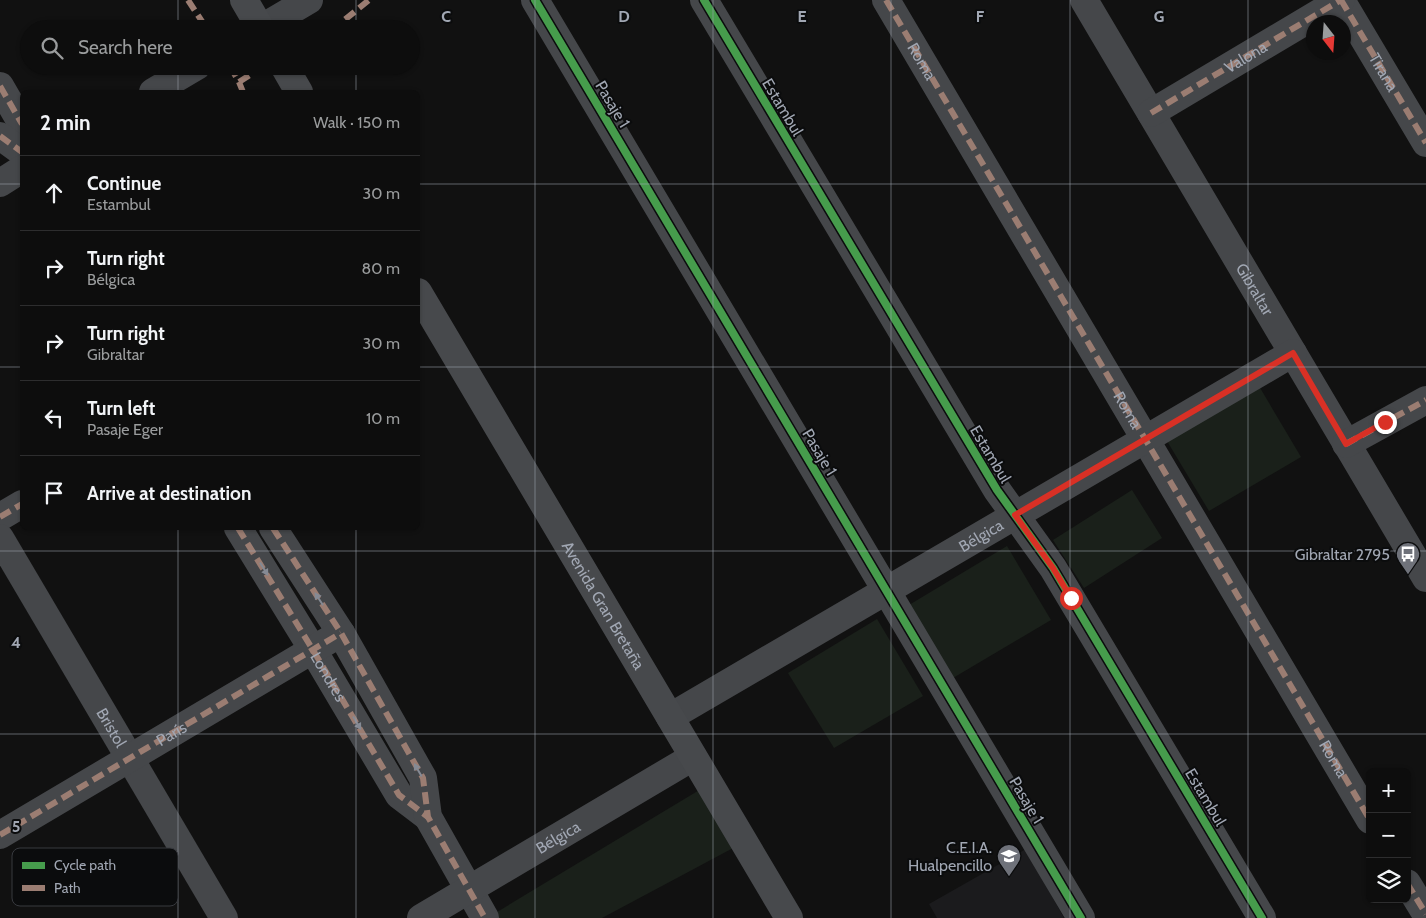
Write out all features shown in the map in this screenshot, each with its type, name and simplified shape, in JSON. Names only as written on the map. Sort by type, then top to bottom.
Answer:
[{"type":"main road","points":[[244,0],[256,20]]},
{"type":"main road","points":[[289,75],[298,90]]},
{"type":"main road","name":"Avenida Gran Bretaña","points":[[420,295],[789,918]]},
{"type":"street","points":[[276,20],[309,0]]},
{"type":"street","name":"Pasaje 1","points":[[535,0],[1081,918]]},
{"type":"street","name":"Estambul","points":[[704,0],[997,490],[1053,568],[1262,918]]},
{"type":"street","name":"Roma","points":[[886,0],[1366,813]]},
{"type":"street","name":"Gibraltar","points":[[1084,0],[1426,578]]},
{"type":"street","name":"Valona","points":[[1151,113],[1341,0]]},
{"type":"street","name":"Tirana","points":[[1341,0],[1426,143]]},
{"type":"street","points":[[156,90],[182,75]]},
{"type":"street","points":[[0,86],[20,121]]},
{"type":"street","points":[[0,136],[20,151]]},
{"type":"street","points":[[0,182],[20,170]]},
{"type":"street","name":"Bélgica","points":[[670,717],[1293,353]]},
{"type":"street","points":[[1346,444],[1426,400]]},
{"type":"street","points":[[0,517],[20,505]]},
{"type":"street","name":"Londres","points":[[239,530],[399,796],[428,817]]},
{"type":"street","name":"Londres","points":[[274,530],[341,633],[423,778],[428,817],[485,918]]},
{"type":"street","name":"Bristol","points":[[0,538],[224,918]]},
{"type":"street","name":"París","points":[[0,835],[341,633]]},
{"type":"street","name":"Bélgica","points":[[421,918],[694,757]]},
{"type":"street","points":[[1411,890],[1426,914]]},
{"type":"shaded area","points":[[1256,381],[1301,457],[1209,511],[1164,436]]},
{"type":"shaded area","points":[[1132,490],[1162,538],[1084,588],[1053,540]]},
{"type":"shaded area","points":[[1007,546],[1051,620],[953,678],[909,605]]},
{"type":"shaded area","points":[[877,619],[923,696],[834,748],[788,673]]},
{"type":"shaded area","points":[[701,789],[735,847],[602,918],[487,918]]},
{"type":"shaded area","name":"C.E.I.A. Hualpencillo","points":[[1026,849],[1064,918],[937,918],[929,904]]},
{"type":"marked path","points":[[188,0],[201,20]]},
{"type":"marked path","points":[[344,20],[369,0]]},
{"type":"marked path","points":[[886,0],[1366,813]]},
{"type":"marked path","points":[[1341,0],[1426,143]]},
{"type":"marked path","points":[[1151,113],[1341,0]]},
{"type":"marked path","points":[[235,75],[242,90]]},
{"type":"marked path","points":[[239,82],[250,75]]},
{"type":"marked path","points":[[0,86],[20,121]]},
{"type":"marked path","points":[[0,136],[20,151]]},
{"type":"marked path","points":[[1346,444],[1426,400]]},
{"type":"marked path","points":[[0,517],[20,505]]},
{"type":"marked path","points":[[239,530],[399,795],[428,817]]},
{"type":"marked path","points":[[274,530],[341,633],[423,778],[428,817],[485,918]]},
{"type":"marked path","points":[[0,835],[341,633]]},
{"type":"marked path","points":[[1411,890],[1426,914]]},
{"type":"cycle path","points":[[535,0],[1081,918]]},
{"type":"cycle path","points":[[704,0],[997,490],[1053,568],[1262,918]]},
{"type":"place","name":"Gibraltar 2795","points":[[1408,575]]},
{"type":"place","name":"C.E.I.A. Hualpencillo","points":[[1009,877]]},
{"type":"route","points":[[1071,598],[1053,568],[1015,515],[1293,353],[1346,444],[1385,422]]}]
